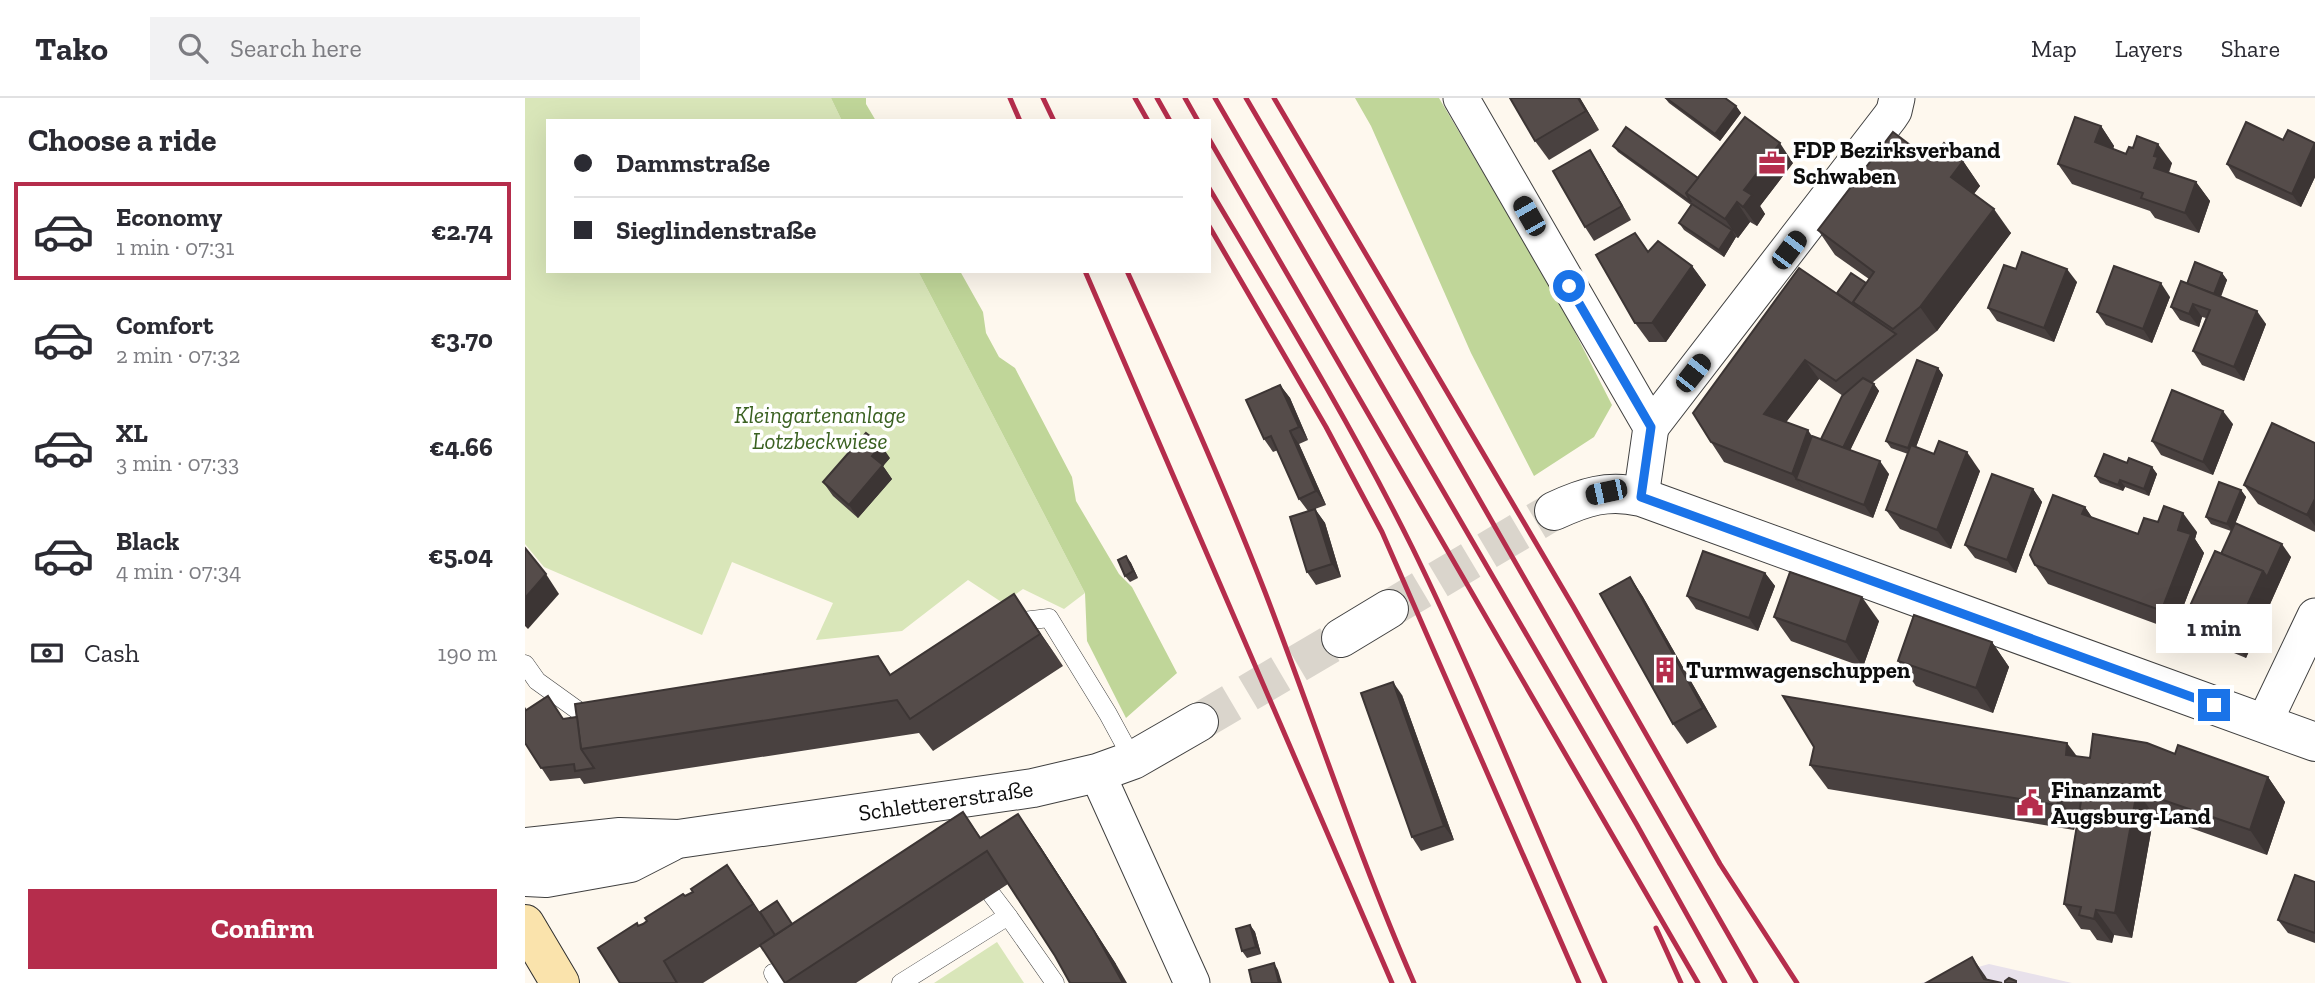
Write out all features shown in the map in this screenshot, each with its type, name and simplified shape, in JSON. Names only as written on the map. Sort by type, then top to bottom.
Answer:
[{"type":"main road","points":[[525,924],[559,983]]},
{"type":"street","points":[[1461,98],[1651,427]]},
{"type":"street","points":[[1641,497],[1651,427],[1735,331],[1890,117],[1897,98]]},
{"type":"street","points":[[1554,511],[1576,500],[1606,492],[1641,497],[2315,742]]},
{"type":"street","points":[[1341,638],[1389,609]]},
{"type":"street","points":[[2264,723],[2315,616]]},
{"type":"street","name":"Schlettererstraße","points":[[525,847],[620,837],[678,839],[1033,788],[1097,773],[1133,760],[1199,722]]},
{"type":"street","points":[[1097,773],[1192,983]]},
{"type":"street","name":"Schlettererstraße","points":[[525,877],[546,878],[630,863],[678,839]]},
{"type":"lane","points":[[991,642],[1023,621],[1049,618],[1133,760]]},
{"type":"lane","points":[[525,664],[537,681],[596,724],[610,722]]},
{"type":"lane","points":[[992,895],[1055,983]]},
{"type":"lane","points":[[901,983],[1008,916]]},
{"type":"shaded area","points":[[1989,964],[2072,983],[1921,983]]},
{"type":"green space","name":"Kleingartenanlage Lotzbeckwiese","points":[[525,98],[831,98],[841,119],[546,119],[546,273],[919,273],[1085,593],[1064,609],[1023,589],[1003,603],[968,580],[902,631],[816,640],[833,603],[732,562],[702,635],[544,567],[525,544]]},
{"type":"green space","points":[[831,98],[866,98],[866,104],[875,119],[841,119]]},
{"type":"green space","points":[[1355,98],[1439,98],[1558,299],[1612,405],[1594,437],[1534,476],[1471,353],[1371,126]]},
{"type":"green space","points":[[919,273],[961,273],[983,312],[986,333],[999,357],[1015,368],[1072,477],[1076,501],[1119,574],[1132,587],[1177,673],[1126,718],[1087,641],[1085,593]]},
{"type":"green space","points":[[997,942],[1024,983],[934,983]]},
{"type":"building","points":[[1510,98],[1578,98],[1586,111],[1535,141]]},
{"type":"building","points":[[1666,98],[1725,98],[1736,106],[1715,134]]},
{"type":"building","points":[[1745,117],[1780,143],[1744,190],[1752,195],[1743,207],[1737,202],[1725,219],[1686,193]]},
{"type":"building","points":[[2075,117],[2101,126],[2095,142],[2126,154],[2129,147],[2133,148],[2137,136],[2158,144],[2154,156],[2158,157],[2154,168],[2196,182],[2185,213],[2141,198],[2143,193],[2058,164]]},
{"type":"building","points":[[2246,122],[2283,140],[2288,130],[2315,143],[2292,194],[2227,164]]},
{"type":"building","points":[[1626,127],[1698,178],[1686,193],[1691,202],[1613,146]]},
{"type":"building","points":[[1893,132],[1930,160],[1944,143],[1963,161],[1951,177],[1994,209],[1920,307],[1893,329],[1853,302],[1874,272],[1818,230]]},
{"type":"building","points":[[1590,150],[1622,206],[1585,227],[1553,171]]},
{"type":"building","points":[[1692,204],[1732,230],[1719,250],[1679,223]]},
{"type":"building","points":[[1635,233],[1648,252],[1658,241],[1692,266],[1652,323],[1635,323],[1596,255]]},
{"type":"building","points":[[2022,252],[2067,269],[2044,328],[1988,308],[2004,265],[2016,269]]},
{"type":"building","points":[[2195,262],[2222,273],[2214,294],[2187,284]]},
{"type":"building","points":[[2114,266],[2161,283],[2143,329],[2097,312]]},
{"type":"building","points":[[1799,268],[1896,334],[1836,381],[1805,360],[1764,414],[1808,430],[1792,474],[1711,442],[1693,413]]},
{"type":"building","points":[[1851,273],[1866,283],[1853,302],[1857,307],[1837,293]]},
{"type":"building","points":[[2181,281],[2257,311],[2234,367],[2193,351],[2210,310],[2193,304],[2189,314],[2171,307]]},
{"type":"building","points":[[1917,360],[1938,368],[1908,448],[1886,441]]},
{"type":"building","points":[[1863,378],[1874,384],[1843,448],[1821,439],[1842,396]]},
{"type":"building","points":[[1280,385],[1299,427],[1290,431],[1316,491],[1299,499],[1271,436],[1264,439],[1246,400]]},
{"type":"building","points":[[2172,390],[2223,411],[2203,462],[2152,441]]},
{"type":"building","points":[[2272,423],[2315,443],[2315,499],[2307,515],[2244,485]]},
{"type":"building","points":[[866,433],[881,445],[872,456],[883,465],[849,505],[823,482]]},
{"type":"building","points":[[1812,436],[1880,461],[1864,505],[1796,479]]},
{"type":"building","points":[[1939,441],[1967,452],[1937,530],[1886,510],[1911,445],[1934,454]]},
{"type":"building","points":[[2104,454],[2127,463],[2129,458],[2152,467],[2144,489],[2120,480],[2118,485],[2095,476]]},
{"type":"building","points":[[1992,474],[2033,489],[2007,560],[1965,545]]},
{"type":"building","points":[[2219,482],[2241,490],[2227,524],[2206,517]]},
{"type":"building","points":[[2053,495],[2085,507],[2082,514],[2138,534],[2144,518],[2158,522],[2164,506],[2183,513],[2178,530],[2191,534],[2162,609],[2035,565],[2030,555]]},
{"type":"building","points":[[1315,509],[1332,564],[1307,572],[1290,517]]},
{"type":"building","points":[[2235,523],[2282,544],[2267,577],[2263,571],[2221,554]]},
{"type":"building","points":[[525,548],[546,574],[525,598]]},
{"type":"building","points":[[1703,551],[1765,573],[1749,618],[1687,596]]},
{"type":"building","points":[[2215,551],[2263,571],[2232,639],[2184,619]]},
{"type":"building","points":[[1126,556],[1133,571],[1125,576],[1118,560]]},
{"type":"building","points":[[1790,572],[1862,597],[1846,642],[1774,617]]},
{"type":"building","name":"Turmwagenschuppen","points":[[1630,577],[1703,708],[1673,724],[1600,594]]},
{"type":"building","points":[[1014,594],[1040,634],[910,719],[897,700],[581,749],[575,704],[878,656],[890,675]]},
{"type":"building","points":[[1914,615],[1992,642],[1976,688],[1898,661]]},
{"type":"building","points":[[1393,682],[1444,826],[1412,837],[1361,693]]},
{"type":"building","points":[[548,696],[563,719],[577,717],[581,749],[594,768],[575,771],[574,764],[541,768],[525,743],[525,711]]},
{"type":"building","points":[[1783,696],[2067,743],[2066,755],[2090,758],[2093,734],[2147,743],[2175,754],[2178,745],[2268,777],[2250,830],[2137,791],[2115,913],[2096,910],[2094,919],[2079,915],[2081,907],[2064,904],[2081,801],[2059,798],[2057,805],[1810,765],[1814,747]]},
{"type":"building","points":[[963,812],[980,838],[1018,814],[1094,931],[1123,983],[1070,983],[987,851],[785,983],[760,945]]},
{"type":"building","points":[[727,865],[753,904],[664,961],[677,983],[620,983],[598,948],[637,923],[638,926],[643,924],[647,921],[645,918],[683,894],[685,896],[693,892],[691,889]]},
{"type":"building","points":[[2295,875],[2315,882],[2315,933],[2278,920]]},
{"type":"building","points":[[777,901],[792,924],[775,935],[760,912]]},
{"type":"building","points":[[1250,925],[1256,947],[1242,951],[1236,929]]},
{"type":"building","points":[[1972,957],[1984,979],[2002,983],[1926,983]]},
{"type":"building","points":[[1274,963],[1279,983],[1252,983],[1249,970]]},
{"type":"building","points":[[2009,978],[2016,981],[2016,983],[2005,983]]},
{"type":"tunnel","points":[[1389,609],[1554,511]]},
{"type":"tunnel","points":[[1199,722],[1341,638]]},
{"type":"railway","points":[[1010,98],[1019,119]]},
{"type":"railway","points":[[1043,98],[1053,119]]},
{"type":"railway","points":[[1135,98],[1147,119]]},
{"type":"railway","points":[[1157,98],[1169,119]]},
{"type":"railway","points":[[1185,98],[1197,119]]},
{"type":"railway","points":[[1215,98],[1637,825],[1725,983]]},
{"type":"railway","points":[[1246,98],[1756,983]]},
{"type":"railway","points":[[1274,98],[1573,606],[1720,864],[1797,983]]},
{"type":"railway","points":[[1211,142],[1698,983]]},
{"type":"railway","points":[[1211,191],[1339,410],[1412,547],[1605,983]]},
{"type":"railway","points":[[1211,229],[1326,427],[1382,532],[1579,983]]},
{"type":"railway","points":[[1086,273],[1392,983]]},
{"type":"railway","points":[[1128,273],[1249,552],[1355,837],[1414,983]]},
{"type":"railway","points":[[1656,928],[1681,983]]},
{"type":"place","name":"FDP Bezirksverband Schwaben","points":[[1772,163]]},
{"type":"place","name":"Turmwagenschuppen","points":[[1665,670]]},
{"type":"place","name":"Finanzamt Augsburg-Land","points":[[2030,803]]},
{"type":"route","points":[[1569,286],[1651,427],[1641,497],[2214,705]]}]
